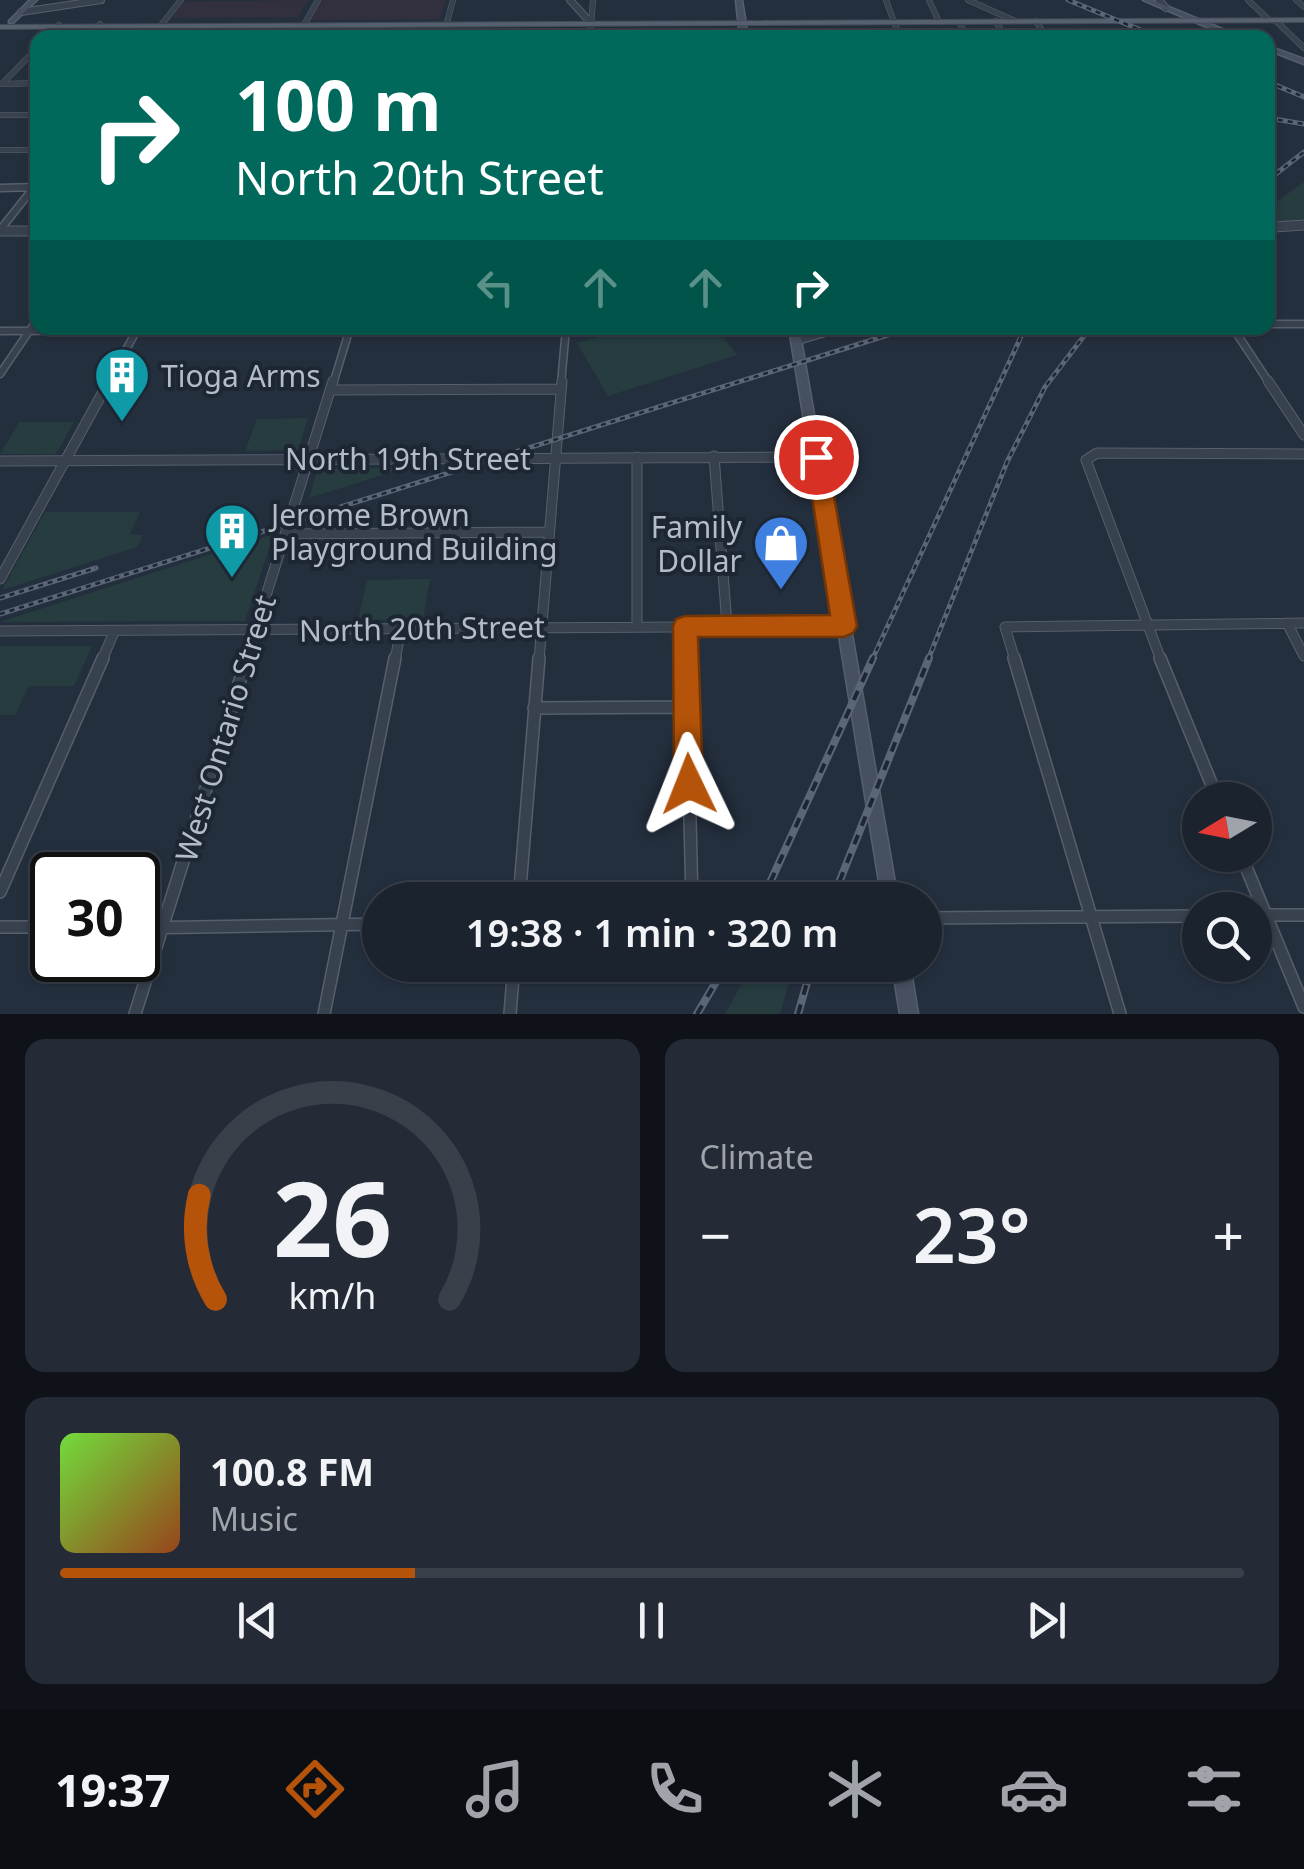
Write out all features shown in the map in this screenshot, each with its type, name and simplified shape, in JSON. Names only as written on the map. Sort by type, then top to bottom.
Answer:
[{"type":"main road","points":[[3,24],[34,0]]},
{"type":"main road","points":[[740,0],[743,30]]},
{"type":"main road","points":[[1146,0],[1221,30]]},
{"type":"main road","points":[[3,24],[1304,20]]},
{"type":"main road","points":[[1275,51],[1304,62]]},
{"type":"main road","points":[[796,335],[887,882]]},
{"type":"main road","points":[[904,982],[909,1014]]},
{"type":"street","points":[[21,12],[102,0]]},
{"type":"street","points":[[157,30],[181,0]]},
{"type":"street","points":[[301,30],[318,0]]},
{"type":"street","points":[[444,30],[453,0]]},
{"type":"street","points":[[570,0],[591,23]]},
{"type":"street","points":[[591,30],[592,0]]},
{"type":"street","points":[[886,0],[897,30]]},
{"type":"street","points":[[929,0],[939,22]]},
{"type":"street","points":[[968,0],[1015,21]]},
{"type":"street","points":[[1160,0],[1166,8]]},
{"type":"street","points":[[1248,0],[1304,48]]},
{"type":"street","points":[[1296,0],[1304,7]]},
{"type":"street","points":[[1036,21],[1042,30]]},
{"type":"street","points":[[959,22],[964,30]]},
{"type":"street","points":[[996,22],[1000,30]]},
{"type":"street","points":[[54,30],[59,24]]},
{"type":"street","points":[[95,30],[100,24]]},
{"type":"street","points":[[1,84],[30,55]]},
{"type":"street","points":[[1,84],[30,84]]},
{"type":"street","points":[[0,115],[30,115]]},
{"type":"street","points":[[0,150],[30,150]]},
{"type":"street","points":[[0,188],[30,186]]},
{"type":"street","points":[[0,230],[30,193]]},
{"type":"street","points":[[1275,228],[1304,225]]},
{"type":"street","points":[[0,230],[30,230]]},
{"type":"street","points":[[1275,324],[1304,324]]},
{"type":"street","points":[[0,331],[29,331]]},
{"type":"street","points":[[0,374],[29,331]]},
{"type":"street","points":[[0,579],[134,335]]},
{"type":"street","name":"West Ontario Street","points":[[135,1014],[348,335]]},
{"type":"street","points":[[520,882],[565,335]]},
{"type":"street","points":[[797,341],[817,335]]},
{"type":"street","points":[[1238,335],[1304,435]]},
{"type":"street","points":[[331,390],[560,388]]},
{"type":"street","points":[[1211,782],[1146,624],[1138,592],[1086,464],[1087,458],[1096,453],[1304,454]]},
{"type":"street","points":[[714,456],[728,626]]},
{"type":"street","points":[[637,457],[637,626]]},
{"type":"street","name":"North 19th Street","points":[[0,461],[816,457]]},
{"type":"street","points":[[285,534],[549,532]]},
{"type":"street","points":[[1120,1014],[1005,628],[1304,623]]},
{"type":"street","points":[[1287,624],[1304,656]]},
{"type":"street","points":[[685,626],[691,882]]},
{"type":"street","name":"North 20th Street","points":[[0,631],[844,626]]},
{"type":"street","points":[[324,1014],[401,629]]},
{"type":"street","points":[[0,892],[114,632]]},
{"type":"street","points":[[534,708],[686,708]]},
{"type":"street","points":[[1272,915],[1304,915]]},
{"type":"street","points":[[942,918],[1182,916]]},
{"type":"street","points":[[162,928],[362,924]]},
{"type":"street","points":[[0,927],[30,927]]},
{"type":"street","points":[[1272,940],[1304,1007]]},
{"type":"street","points":[[510,1014],[513,982]]},
{"type":"shaded area","points":[[308,0],[298,17],[172,18],[184,2]]},
{"type":"shaded area","points":[[321,0],[446,0],[440,19],[310,20]]},
{"type":"green space","points":[[1304,182],[1304,219],[1275,222],[1275,203]]},
{"type":"green space","points":[[605,335],[721,335],[737,355],[608,396],[577,343]]},
{"type":"green space","points":[[308,418],[298,450],[245,451],[257,419]]},
{"type":"green space","points":[[19,422],[74,422],[56,454],[0,454]]},
{"type":"green space","points":[[318,468],[405,468],[309,498]]},
{"type":"green space","points":[[45,512],[140,512],[130,534],[143,535],[137,547],[2,590]]},
{"type":"green space","points":[[274,534],[245,621],[0,622]]},
{"type":"green space","points":[[430,579],[423,619],[358,620],[367,580]]},
{"type":"green space","points":[[0,646],[92,646],[74,686],[29,686],[15,715],[0,715]]},
{"type":"green space","points":[[743,982],[789,982],[780,1014],[725,1014]]},
{"type":"railway","points":[[1068,0],[1141,30]]},
{"type":"railway","points":[[1275,85],[1304,97]]},
{"type":"railway","points":[[1275,119],[1304,124]]},
{"type":"railway","points":[[1275,175],[1304,152]]},
{"type":"railway","points":[[0,614],[888,335]]},
{"type":"railway","points":[[872,660],[1022,335]]},
{"type":"railway","points":[[928,660],[1007,462],[1045,387],[1085,335]]},
{"type":"railway","points":[[0,598],[96,568]]},
{"type":"railway","points":[[770,882],[873,658]]},
{"type":"railway","points":[[839,882],[929,658]]},
{"type":"railway","points":[[697,1014],[716,982]]},
{"type":"railway","points":[[798,1014],[807,982]]},
{"type":"place","name":"Tioga Arms","points":[[122,424]]},
{"type":"place","name":"Jerome Brown Playground Building","points":[[232,580]]},
{"type":"place","name":"Family Dollar","points":[[781,592]]},
{"type":"route","points":[[689,784],[685,626],[844,626],[816,457]]}]
